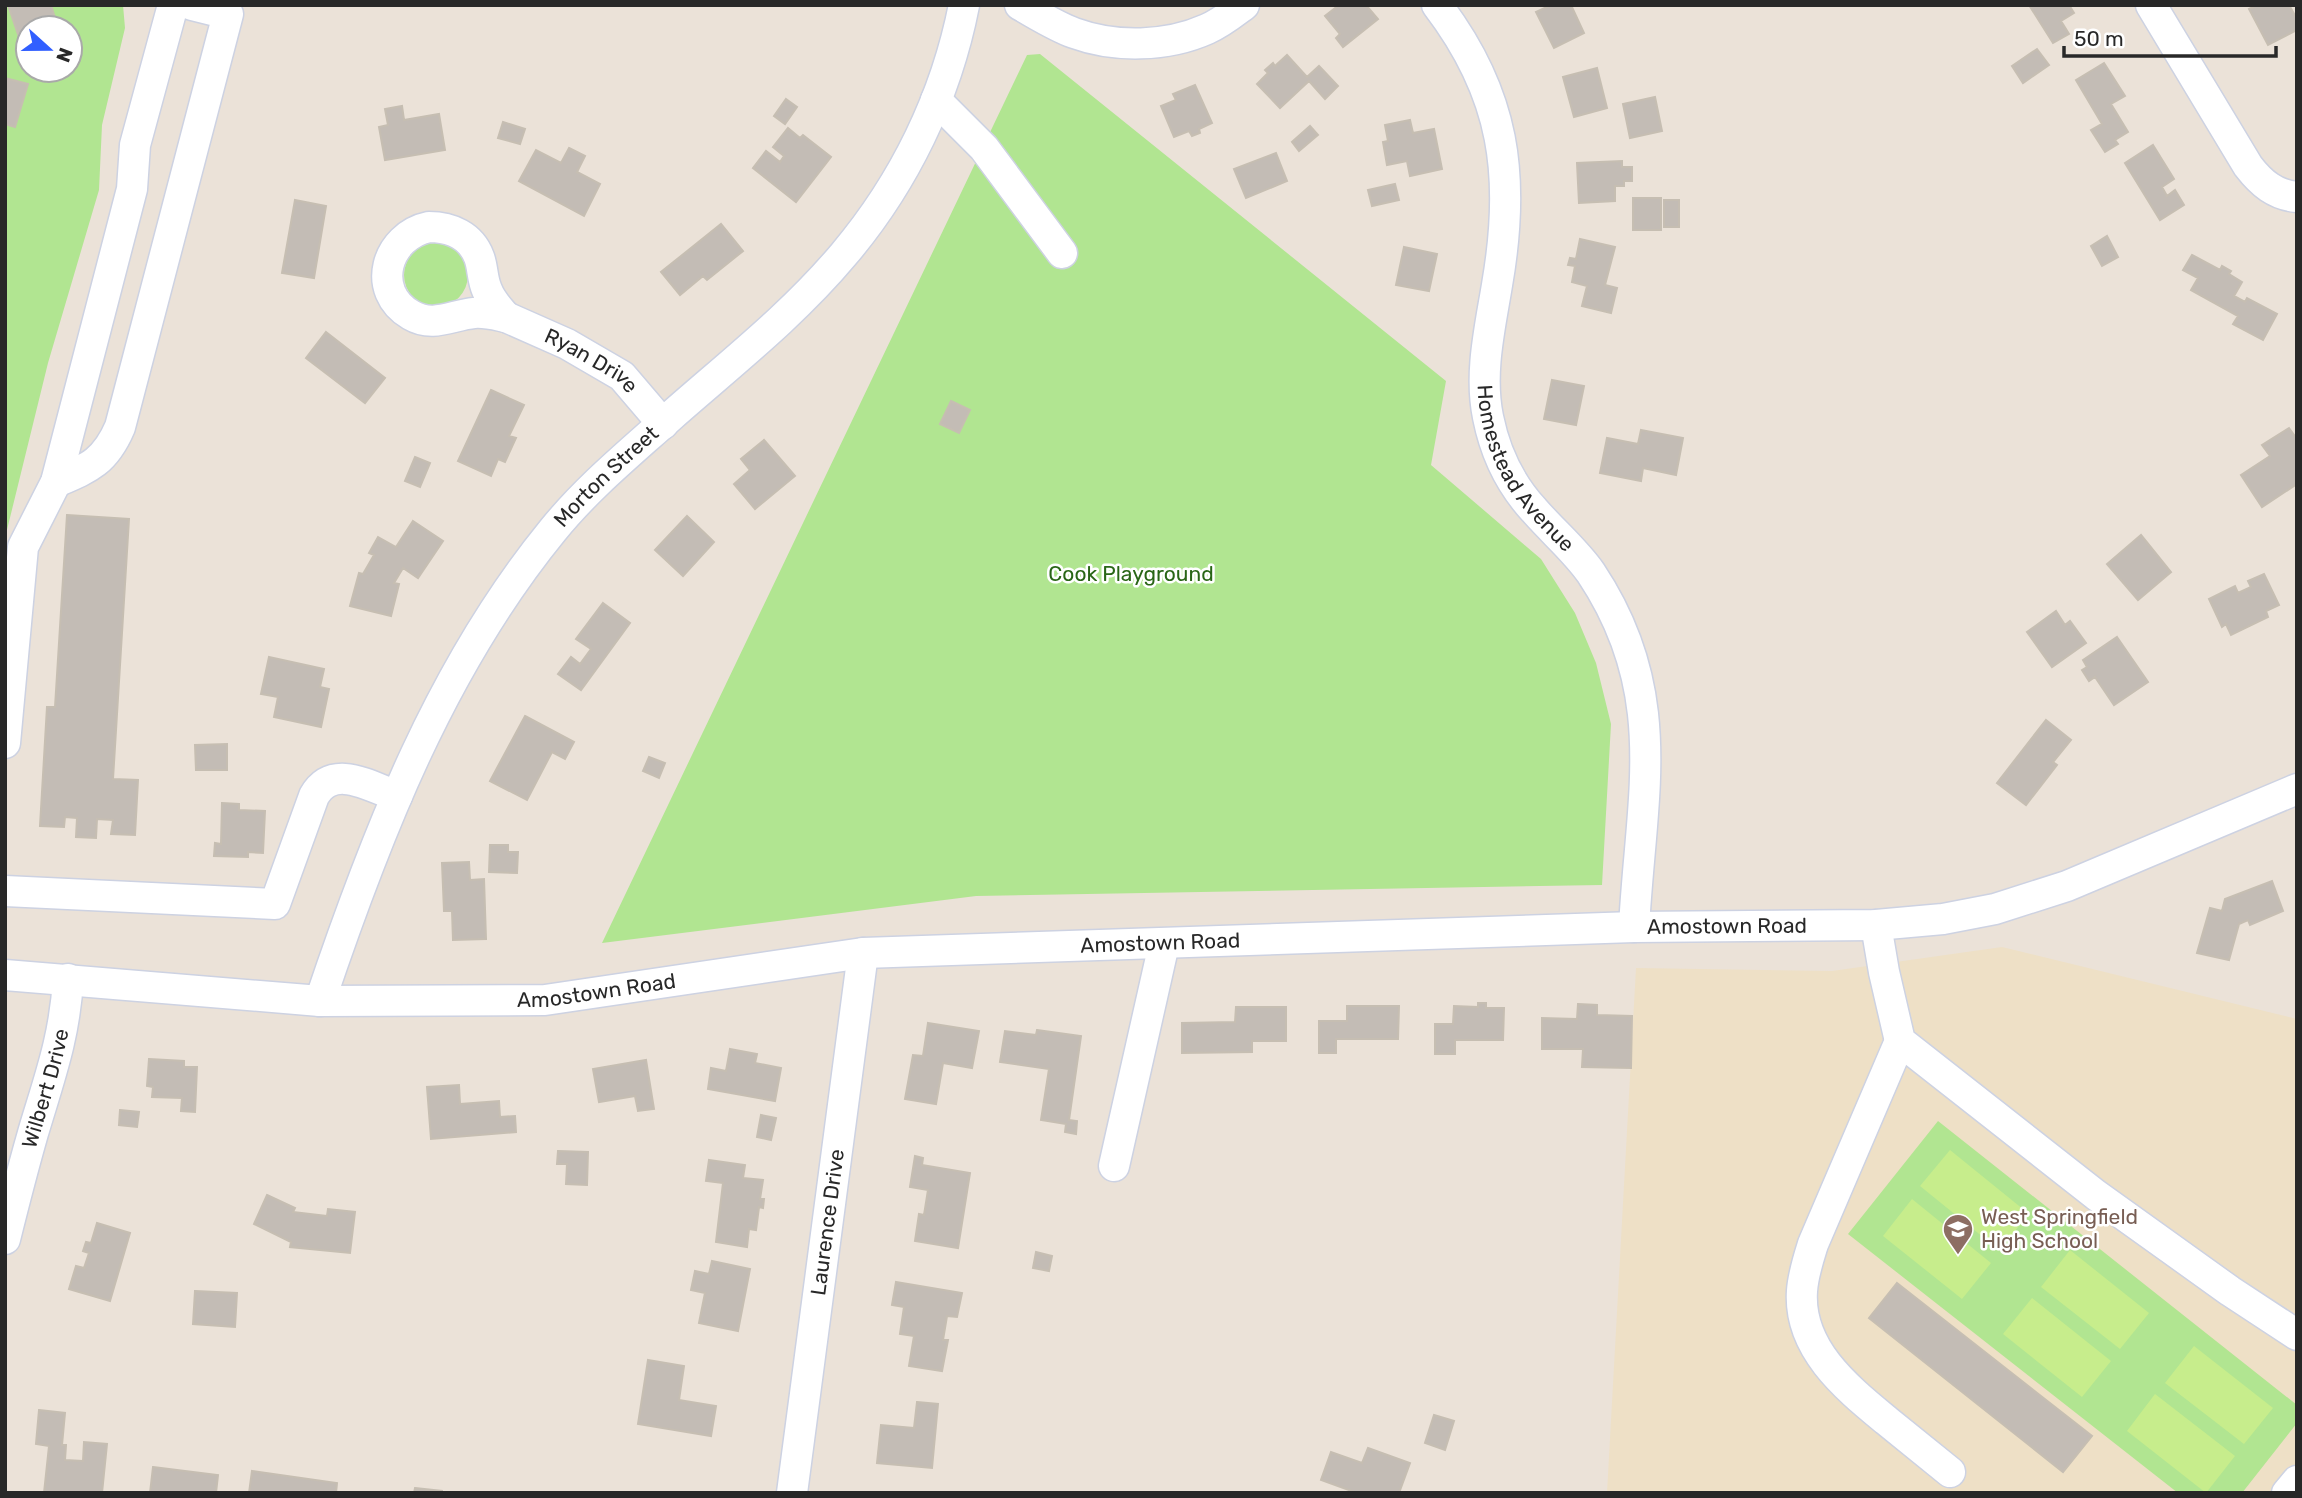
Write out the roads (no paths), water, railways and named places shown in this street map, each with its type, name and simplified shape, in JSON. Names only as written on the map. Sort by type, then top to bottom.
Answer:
[{"type":"street","points":[[5,743],[23,547],[55,482],[132,189],[135,145],[173,5]]},
{"type":"street","points":[[55,482],[99,461],[114,441],[120,427],[228,14],[192,5]]},
{"type":"street","name":"Morton Street","points":[[320,1001],[375,845],[397,796],[460,670],[510,586],[572,506],[609,470],[795,307],[843,256],[886,200],[904,170],[936,100],[956,41],[964,5]]},
{"type":"street","points":[[1020,5],[1076,34],[1125,43],[1188,37],[1209,29],[1244,5]]},
{"type":"street","name":"Homestead Avenue","points":[[1437,5],[1483,79],[1493,108],[1504,169],[1502,255],[1487,344],[1487,414],[1492,435],[1509,477],[1533,509],[1589,571],[1605,597],[1630,651],[1639,682],[1647,748],[1633,927]]},
{"type":"street","points":[[2151,5],[2248,166],[2271,189],[2284,196],[2297,197]]},
{"type":"street","points":[[936,100],[984,148],[1062,253]]},
{"type":"street","name":"Ryan Drive","points":[[506,317],[567,344],[622,376],[663,424]]},
{"type":"street","points":[[5,891],[275,904],[320,786],[332,779],[343,778],[397,796]]},
{"type":"street","name":"Amostown Road","points":[[5,975],[320,1001],[545,1000],[863,953],[1633,927],[1876,925],[1943,919],[1995,909],[2055,890],[2297,789]]},
{"type":"street","points":[[1876,925],[1900,1041],[1813,1244],[1802,1293],[1804,1316],[1814,1346],[1832,1373],[1950,1472]]},
{"type":"street","points":[[1114,1166],[1164,944]]},
{"type":"street","name":"Laurence Drive","points":[[792,1493],[863,953]]},
{"type":"street","name":"Wilbert Drive","points":[[5,1239],[33,1132],[62,1037],[68,979]]},
{"type":"street","points":[[1900,1041],[2096,1195],[2230,1291],[2297,1335]]},
{"type":"street","points":[[2287,1493],[2297,1480]]},
{"type":"place","name":"West Springfield High School","points":[[1958,1256]]},
{"type":"park label","name":"Cook Playground","points":[[1131,574]]}]
